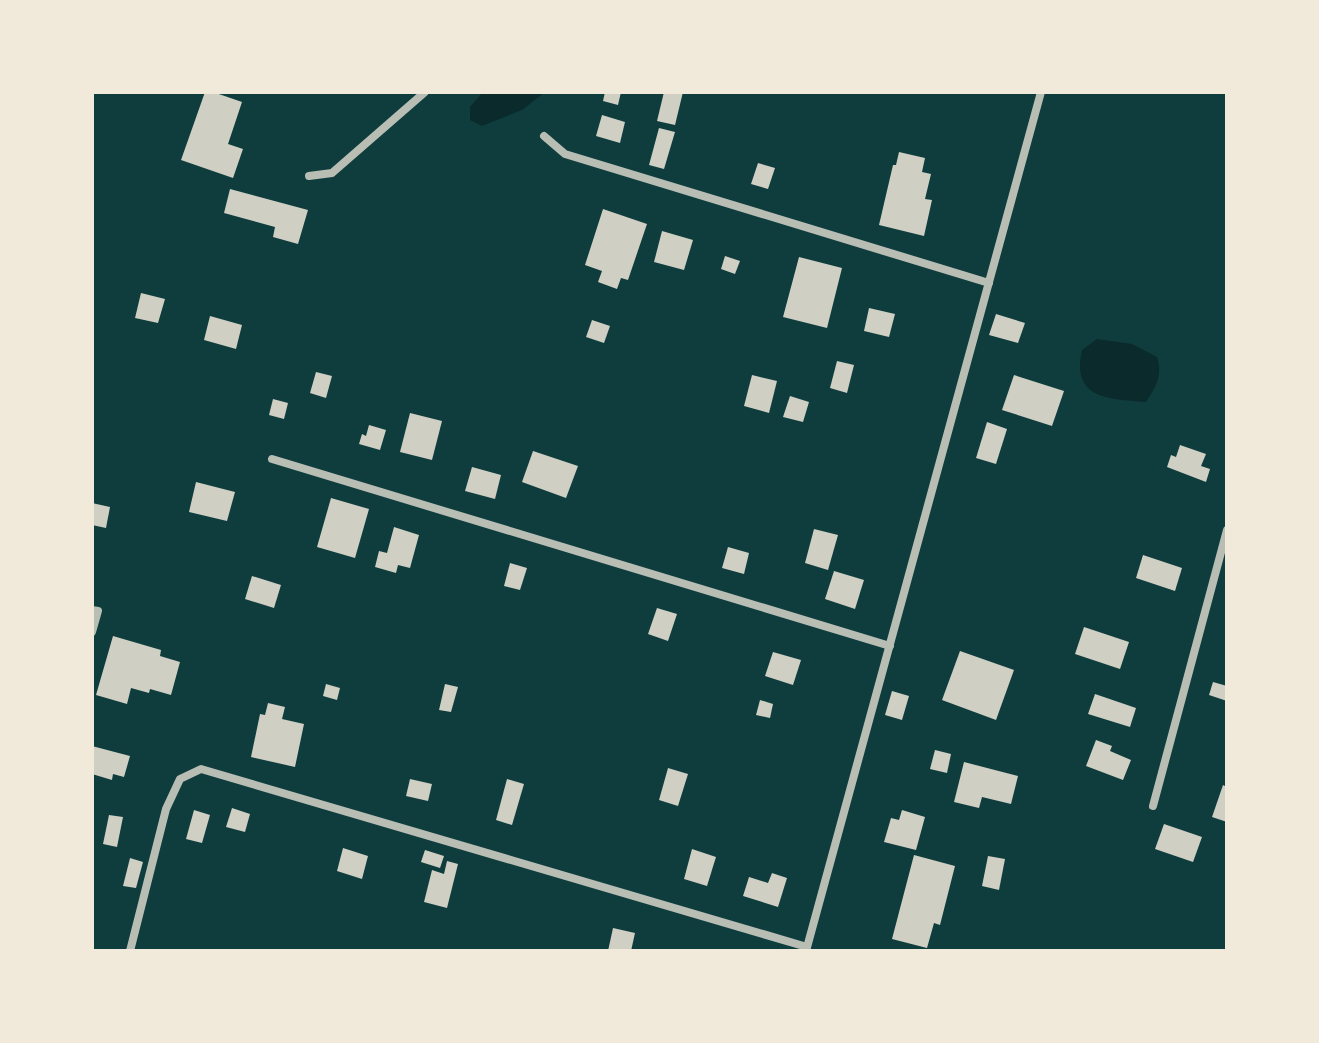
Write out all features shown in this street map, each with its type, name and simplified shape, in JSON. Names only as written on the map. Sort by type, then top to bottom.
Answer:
[{"type":"street","points":[[309,176],[332,173],[425,92]]},
{"type":"street","points":[[130,951],[166,809],[180,779],[201,769],[807,949],[1041,92]]},
{"type":"street","points":[[544,136],[565,154],[989,283]]},
{"type":"street","points":[[272,459],[890,646]]},
{"type":"street","points":[[1153,806],[1227,530]]},
{"type":"street","points":[[92,610],[98,611],[92,632]]},
{"type":"water","points":[[483,92],[545,92],[522,110],[482,126],[470,120],[470,107]]},
{"type":"water","points":[[1097,339],[1132,344],[1157,357],[1158,381],[1146,402],[1106,397],[1087,387],[1080,366],[1082,350]]},
{"type":"building","points":[[205,92],[242,102],[228,144],[243,149],[233,178],[181,160]]},
{"type":"building","points":[[605,92],[621,92],[618,105],[603,101]]},
{"type":"building","points":[[664,92],[683,92],[675,125],[657,121]]},
{"type":"building","points":[[602,115],[625,122],[620,143],[596,136]]},
{"type":"building","points":[[659,128],[675,132],[664,169],[649,165]]},
{"type":"building","points":[[899,152],[925,158],[922,172],[931,174],[925,199],[932,200],[924,236],[879,225]]},
{"type":"building","points":[[758,163],[775,168],[768,189],[751,184]]},
{"type":"building","points":[[230,189],[308,210],[298,244],[273,237],[275,227],[224,213]]},
{"type":"building","points":[[603,209],[647,224],[628,280],[621,278],[617,289],[598,282],[602,271],[585,265]]},
{"type":"building","points":[[662,231],[693,240],[684,270],[654,262]]},
{"type":"building","points":[[725,256],[740,261],[735,274],[721,269]]},
{"type":"building","points":[[799,257],[842,268],[827,328],[783,317]]},
{"type":"building","points":[[141,293],[165,299],[158,323],[135,318]]},
{"type":"building","points":[[869,308],[895,314],[889,337],[864,331]]},
{"type":"building","points":[[996,314],[1025,323],[1018,343],[989,335]]},
{"type":"building","points":[[210,316],[242,325],[236,349],[204,340]]},
{"type":"building","points":[[592,320],[610,326],[604,343],[586,337]]},
{"type":"building","points":[[837,361],[854,365],[847,393],[830,388]]},
{"type":"building","points":[[316,372],[332,376],[326,398],[310,393]]},
{"type":"building","points":[[752,375],[777,381],[769,413],[744,406]]},
{"type":"building","points":[[1014,375],[1064,391],[1052,426],[1002,410]]},
{"type":"building","points":[[790,396],[809,402],[803,422],[783,417]]},
{"type":"building","points":[[273,399],[288,403],[284,419],[269,415]]},
{"type":"building","points":[[410,413],[442,421],[432,460],[400,452]]},
{"type":"building","points":[[987,422],[1007,429],[996,464],[976,458]]},
{"type":"building","points":[[369,425],[386,430],[380,450],[359,444],[362,434],[366,436]]},
{"type":"building","points":[[1180,445],[1206,454],[1201,466],[1210,469],[1206,482],[1167,467],[1171,455],[1176,457]]},
{"type":"building","points":[[533,451],[578,466],[566,498],[522,482]]},
{"type":"building","points":[[472,467],[501,475],[495,499],[465,491]]},
{"type":"building","points":[[196,482],[235,492],[227,521],[189,512]]},
{"type":"building","points":[[331,498],[369,509],[355,558],[317,547]]},
{"type":"building","points":[[92,503],[110,507],[106,528],[92,525]]},
{"type":"building","points":[[394,527],[419,535],[410,568],[398,565],[396,573],[375,567],[379,551],[387,553]]},
{"type":"building","points":[[814,529],[838,535],[828,570],[805,563]]},
{"type":"building","points":[[728,547],[749,553],[744,574],[722,568]]},
{"type":"building","points":[[1143,555],[1182,568],[1175,591],[1136,578]]},
{"type":"building","points":[[510,563],[527,568],[520,590],[504,586]]},
{"type":"building","points":[[834,571],[864,580],[855,609],[825,599]]},
{"type":"building","points":[[252,576],[281,585],[274,608],[245,599]]},
{"type":"building","points":[[657,608],[677,614],[668,641],[648,634]]},
{"type":"building","points":[[1084,627],[1129,642],[1120,669],[1075,654]]},
{"type":"building","points":[[113,636],[161,650],[160,656],[180,662],[171,695],[131,688],[127,704],[96,695]]},
{"type":"building","points":[[960,651],[1014,670],[996,720],[942,700]]},
{"type":"building","points":[[773,652],[801,660],[793,685],[765,676]]},
{"type":"building","points":[[1213,682],[1227,686],[1227,701],[1209,695]]},
{"type":"building","points":[[326,684],[340,688],[337,700],[323,696]]},
{"type":"building","points":[[445,684],[458,687],[451,712],[439,710]]},
{"type":"building","points":[[892,691],[909,696],[902,720],[885,715]]},
{"type":"building","points":[[1095,694],[1136,708],[1130,727],[1088,714]]},
{"type":"building","points":[[760,700],[773,704],[770,718],[756,715]]},
{"type":"building","points":[[268,703],[285,707],[282,719],[304,724],[295,767],[251,757],[260,714],[265,715]]},
{"type":"building","points":[[1096,740],[1112,746],[1110,751],[1131,760],[1123,780],[1086,766]]},
{"type":"building","points":[[92,746],[130,756],[124,777],[113,774],[112,780],[92,774]]},
{"type":"building","points":[[935,750],[951,754],[947,773],[930,769]]},
{"type":"building","points":[[964,762],[1018,776],[1011,804],[982,797],[979,808],[954,802]]},
{"type":"building","points":[[668,768],[688,774],[678,806],[659,800]]},
{"type":"building","points":[[410,779],[432,784],[428,801],[406,796]]},
{"type":"building","points":[[507,779],[524,784],[512,825],[496,820]]},
{"type":"building","points":[[1223,785],[1227,787],[1227,822],[1212,817]]},
{"type":"building","points":[[232,808],[250,814],[245,832],[226,827]]},
{"type":"building","points":[[194,810],[210,815],[202,843],[186,839]]},
{"type":"building","points":[[902,810],[925,817],[916,850],[884,842],[891,818],[899,820]]},
{"type":"building","points":[[109,815],[123,817],[117,847],[103,844]]},
{"type":"building","points":[[1164,824],[1202,837],[1193,862],[1155,849]]},
{"type":"building","points":[[343,848],[368,856],[362,879],[337,871]]},
{"type":"building","points":[[692,849],[716,857],[707,886],[684,879]]},
{"type":"building","points":[[425,850],[444,856],[440,868],[421,862]]},
{"type":"building","points":[[914,855],[955,866],[940,925],[934,923],[927,948],[892,939]]},
{"type":"building","points":[[988,856],[1005,859],[999,890],[982,886]]},
{"type":"building","points":[[130,858],[143,862],[136,888],[123,886]]},
{"type":"building","points":[[447,861],[458,864],[447,908],[424,902],[432,870],[444,874]]},
{"type":"building","points":[[772,873],[787,878],[778,907],[743,896],[749,877],[768,883]]},
{"type":"building","points":[[613,928],[635,933],[631,951],[608,951]]}]
